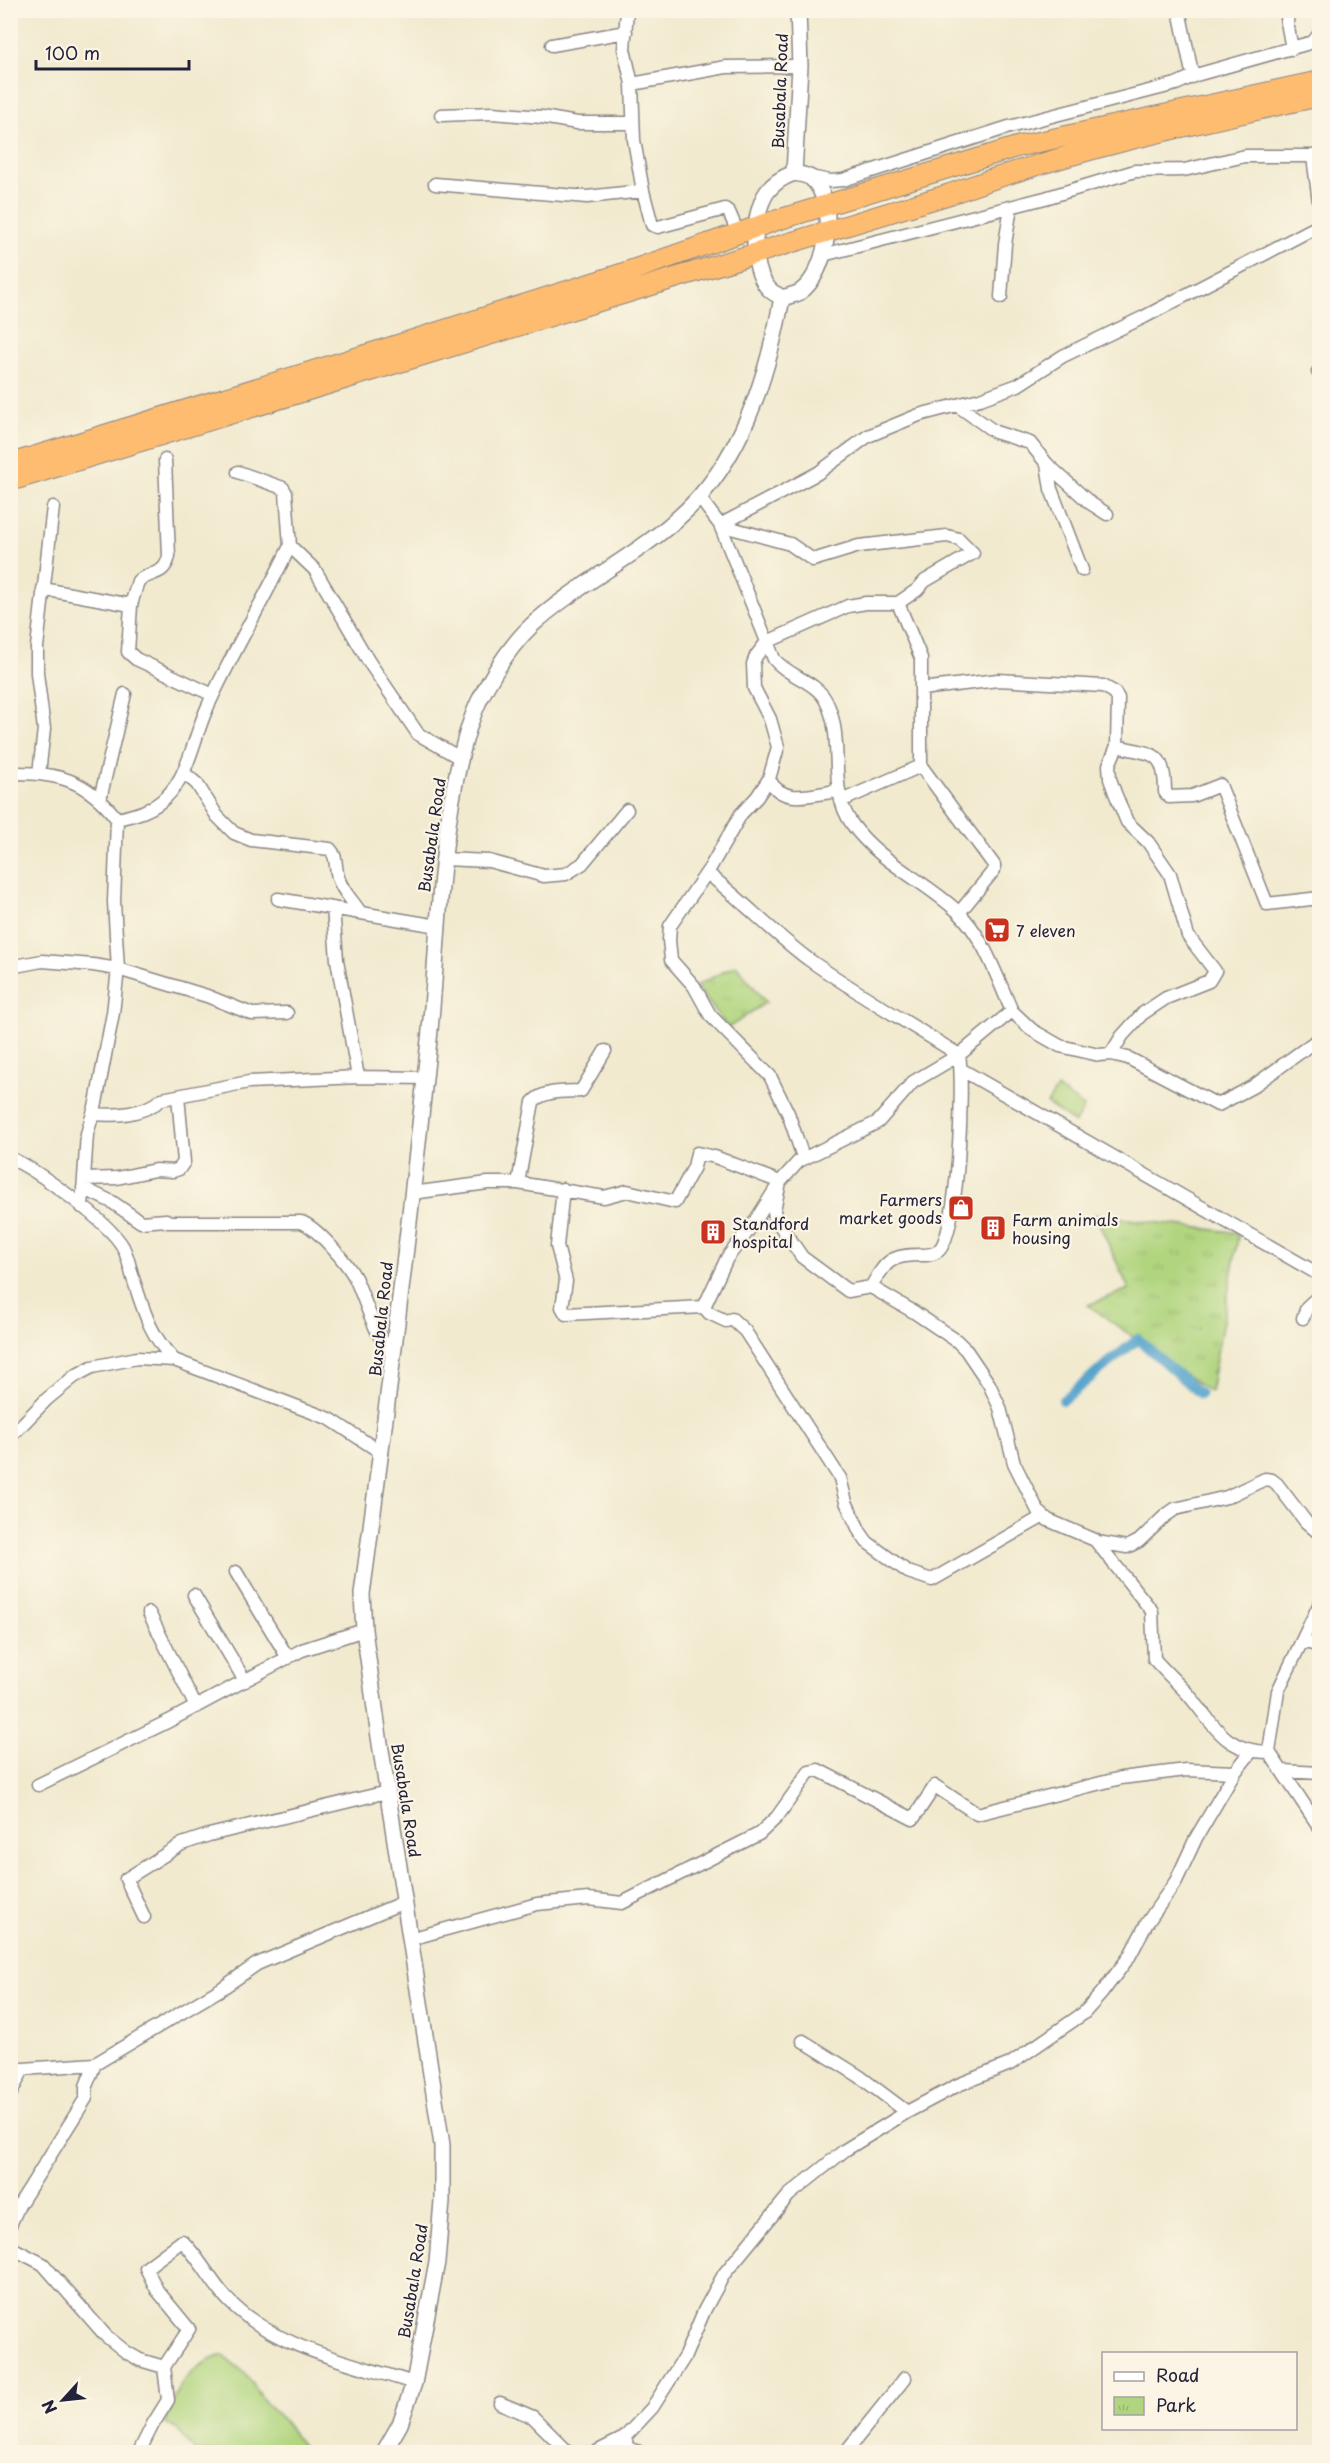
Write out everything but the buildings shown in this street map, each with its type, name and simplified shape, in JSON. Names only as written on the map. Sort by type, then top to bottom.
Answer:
[{"type":"highway","points":[[10,464],[399,345],[621,274],[824,205],[1020,146],[1320,81]]},
{"type":"highway","points":[[10,481],[756,254],[950,194],[1016,170],[1099,146],[1320,96]]},
{"type":"street","points":[[627,10],[624,49],[632,84],[634,140],[643,191],[651,221],[655,227],[724,208],[746,230],[756,254],[760,273],[770,290],[782,297],[799,292],[813,277],[823,255],[829,231],[819,187],[810,177]]},
{"type":"street","name":"Busabala Road","points":[[794,173],[800,66],[798,10]]},
{"type":"street","points":[[1179,10],[1191,68],[1196,75]]},
{"type":"street","points":[[1288,10],[1287,22],[1292,49]]},
{"type":"street","points":[[552,45],[626,33]]},
{"type":"street","points":[[746,230],[769,189],[782,177],[794,173],[830,181],[843,180],[1010,127],[1176,84],[1196,75],[1292,49],[1313,42],[1320,33]]},
{"type":"street","points":[[632,84],[726,67],[800,66]]},
{"type":"street","points":[[441,115],[492,113],[542,117],[577,123],[633,123]]},
{"type":"street","points":[[823,255],[1011,207],[1135,171],[1184,170],[1245,156],[1316,156],[1320,209]]},
{"type":"street","points":[[435,184],[587,197],[643,191]]},
{"type":"street","points":[[1001,297],[1005,244],[1011,207]]},
{"type":"street","points":[[720,525],[818,473],[856,442],[868,436],[920,415],[996,394],[1018,385],[1063,356],[1144,317],[1320,225]]},
{"type":"street","name":"Busabala Road","points":[[389,2451],[414,2383],[437,2262],[442,2200],[442,2145],[387,1792],[364,1630],[362,1594],[394,1356],[425,1077],[443,859],[460,758],[468,728],[479,701],[494,674],[520,638],[545,614],[653,539],[679,517],[699,497],[726,460],[757,400],[775,336],[782,297]]},
{"type":"street","points":[[957,405],[995,432],[1030,442],[1047,464],[1090,503],[1107,514]]},
{"type":"street","points":[[165,460],[168,499],[168,563],[160,572],[138,581],[131,605],[128,647],[131,656],[213,695]]},
{"type":"street","points":[[1047,464],[1051,489],[1082,570]]},
{"type":"street","points":[[117,819],[137,815],[151,809],[167,797],[183,772],[213,695],[290,546],[286,493],[283,488],[238,472]]},
{"type":"street","points":[[699,497],[720,525],[767,642],[779,665],[826,699],[838,755],[839,796],[850,822],[868,844],[959,913],[992,966],[1012,1011],[1032,1030],[1060,1046],[1098,1055],[1111,1054],[1128,1058],[1218,1105],[1252,1087],[1320,1038]]},
{"type":"street","points":[[39,774],[44,729],[37,647],[53,507]]},
{"type":"street","points":[[720,525],[790,544],[813,560],[859,546],[947,536],[959,539],[974,553],[925,581],[917,590],[898,603],[854,605],[767,642],[756,656],[753,675],[754,688],[770,719],[778,747],[769,779],[757,797],[741,814],[706,873],[670,926],[671,960],[694,986],[710,1015],[759,1062],[770,1076],[788,1113],[803,1157]]},
{"type":"street","points":[[290,546],[315,570],[369,662],[418,734],[460,758]]},
{"type":"street","points":[[43,589],[131,605]]},
{"type":"street","points":[[898,603],[904,623],[919,650],[921,766],[994,862],[994,870],[959,913]]},
{"type":"street","points":[[921,689],[998,680],[1103,686],[1114,692],[1118,698],[1117,746],[1109,765],[1110,779],[1127,822],[1148,842],[1170,874],[1188,936],[1215,970],[1209,981],[1166,999],[1142,1014],[1122,1036],[1111,1054]]},
{"type":"street","points":[[100,799],[125,694]]},
{"type":"street","points":[[1117,746],[1154,754],[1162,765],[1165,792],[1169,797],[1192,796],[1220,785],[1267,904],[1320,898]]},
{"type":"street","points":[[769,779],[779,793],[792,796],[839,796],[921,766]]},
{"type":"street","points":[[183,772],[197,784],[217,816],[234,833],[251,840],[330,849],[335,857],[337,876],[360,912]]},
{"type":"street","points":[[10,773],[39,774],[66,778],[78,783],[100,799],[117,819],[114,902],[118,969],[113,1013],[85,1146],[82,1207]]},
{"type":"street","points":[[443,859],[496,862],[544,876],[566,874],[582,864],[627,810]]},
{"type":"street","points":[[706,873],[736,895],[769,929],[809,960],[959,1055],[962,1070],[959,1150],[944,1245],[935,1253],[900,1255],[888,1261],[871,1287]]},
{"type":"street","points":[[278,899],[438,926]]},
{"type":"street","points":[[333,908],[337,960],[358,1077]]},
{"type":"street","points":[[10,967],[55,961],[118,969],[207,996],[252,1014],[287,1013]]},
{"type":"street","points":[[704,1307],[727,1258],[754,1223],[780,1182],[803,1157],[878,1122],[913,1082],[959,1055],[1012,1011]]},
{"type":"street","points":[[519,1183],[533,1102],[537,1097],[546,1094],[581,1091],[605,1051]]},
{"type":"street","points":[[962,1070],[1320,1275]]},
{"type":"street","points":[[93,1114],[116,1116],[152,1107],[162,1099],[249,1082],[358,1077],[425,1077]]},
{"type":"street","points":[[84,1183],[155,1170],[165,1172],[179,1169],[184,1162],[178,1096]]},
{"type":"street","points":[[412,1193],[488,1184],[519,1183],[604,1197],[627,1191],[675,1202],[694,1167],[697,1153],[715,1157],[780,1182]]},
{"type":"street","points":[[10,1158],[22,1163],[82,1207],[110,1232],[123,1248],[147,1320],[161,1346],[174,1360]]},
{"type":"street","points":[[780,1182],[774,1210],[775,1218],[802,1257],[848,1291],[871,1287],[957,1341],[973,1358],[1000,1408],[1014,1463],[1042,1517],[1097,1542],[1152,1611],[1154,1659],[1188,1694],[1218,1734],[1251,1752],[1269,1752]]},
{"type":"street","points":[[84,1183],[141,1222],[166,1220],[167,1222],[301,1222],[308,1225],[325,1239],[356,1280],[380,1340],[394,1356]]},
{"type":"street","points":[[563,1189],[557,1246],[566,1281],[562,1307],[566,1314],[704,1307]]},
{"type":"street","points":[[1303,1318],[1307,1307],[1320,1295]]},
{"type":"street","points":[[704,1307],[706,1311],[726,1321],[732,1319],[745,1331],[840,1478],[846,1502],[860,1532],[867,1542],[908,1572],[932,1580],[1042,1517]]},
{"type":"street","points":[[10,1437],[47,1399],[85,1370],[123,1359],[174,1360],[330,1419],[382,1453]]},
{"type":"street","points":[[1097,1542],[1127,1547],[1139,1540],[1175,1509],[1227,1497],[1264,1479],[1272,1480],[1277,1484],[1306,1522],[1320,1534]]},
{"type":"street","points":[[237,1572],[288,1658]]},
{"type":"street","points":[[194,1595],[245,1681]]},
{"type":"street","points":[[1320,1603],[1278,1691],[1269,1752],[1284,1771],[1286,1781],[1320,1828]]},
{"type":"street","points":[[149,1613],[196,1707]]},
{"type":"street","points":[[38,1785],[196,1707],[302,1650],[364,1630]]},
{"type":"street","points":[[1302,1641],[1320,1646]]},
{"type":"street","points":[[596,2452],[624,2438],[652,2408],[684,2356],[723,2274],[789,2195],[845,2150],[907,2112],[958,2085],[1010,2064],[1084,2013],[1129,1957],[1147,1923],[1176,1881],[1196,1838],[1235,1772],[1251,1752]]},
{"type":"street","points":[[410,1939],[537,1904],[589,1899],[622,1903],[759,1834],[777,1817],[809,1772],[814,1770],[818,1770],[913,1820],[935,1786],[977,1814],[1121,1778],[1186,1770],[1235,1772]]},
{"type":"street","points":[[1284,1771],[1320,1773]]},
{"type":"street","points":[[144,1917],[126,1879],[182,1844],[209,1835],[387,1792]]},
{"type":"street","points":[[10,2095],[23,2070],[95,2064],[221,1989],[256,1964],[404,1902]]},
{"type":"street","points":[[803,2041],[859,2076],[907,2112]]},
{"type":"street","points":[[10,2225],[19,2205],[86,2098],[86,2086],[95,2064]]},
{"type":"street","points":[[140,2452],[153,2424],[168,2400],[164,2367],[189,2329],[157,2290],[146,2268],[182,2241],[231,2303],[268,2332],[290,2343],[414,2383]]},
{"type":"street","points":[[10,2247],[43,2264],[106,2336],[126,2352],[140,2360],[164,2367]]},
{"type":"street","points":[[850,2452],[848,2450],[905,2378]]},
{"type":"street","points":[[500,2403],[533,2417],[568,2452]]},
{"type":"street","points":[[624,2438],[629,2448],[639,2452]]},
{"type":"green space","points":[[736,965],[766,1002],[728,1028],[696,986]]},
{"type":"green space","points":[[1057,1088],[1084,1107],[1075,1123],[1047,1104]]},
{"type":"green space","points":[[1095,1215],[1239,1233],[1210,1392],[1088,1305],[1129,1289]]},
{"type":"green space","points":[[223,2355],[246,2374],[267,2405],[282,2419],[308,2452],[195,2452],[178,2430],[165,2423],[168,2411],[184,2380],[201,2365]]},
{"type":"waterway","points":[[1063,1400],[1138,1339],[1200,1394]]},
{"type":"place","name":"7 eleven","points":[[997,930]]},
{"type":"place","name":"Farmers market goods","points":[[961,1208]]},
{"type":"place","name":"Farm animals housing","points":[[993,1228]]},
{"type":"place","name":"Standford hospital","points":[[713,1232]]}]
